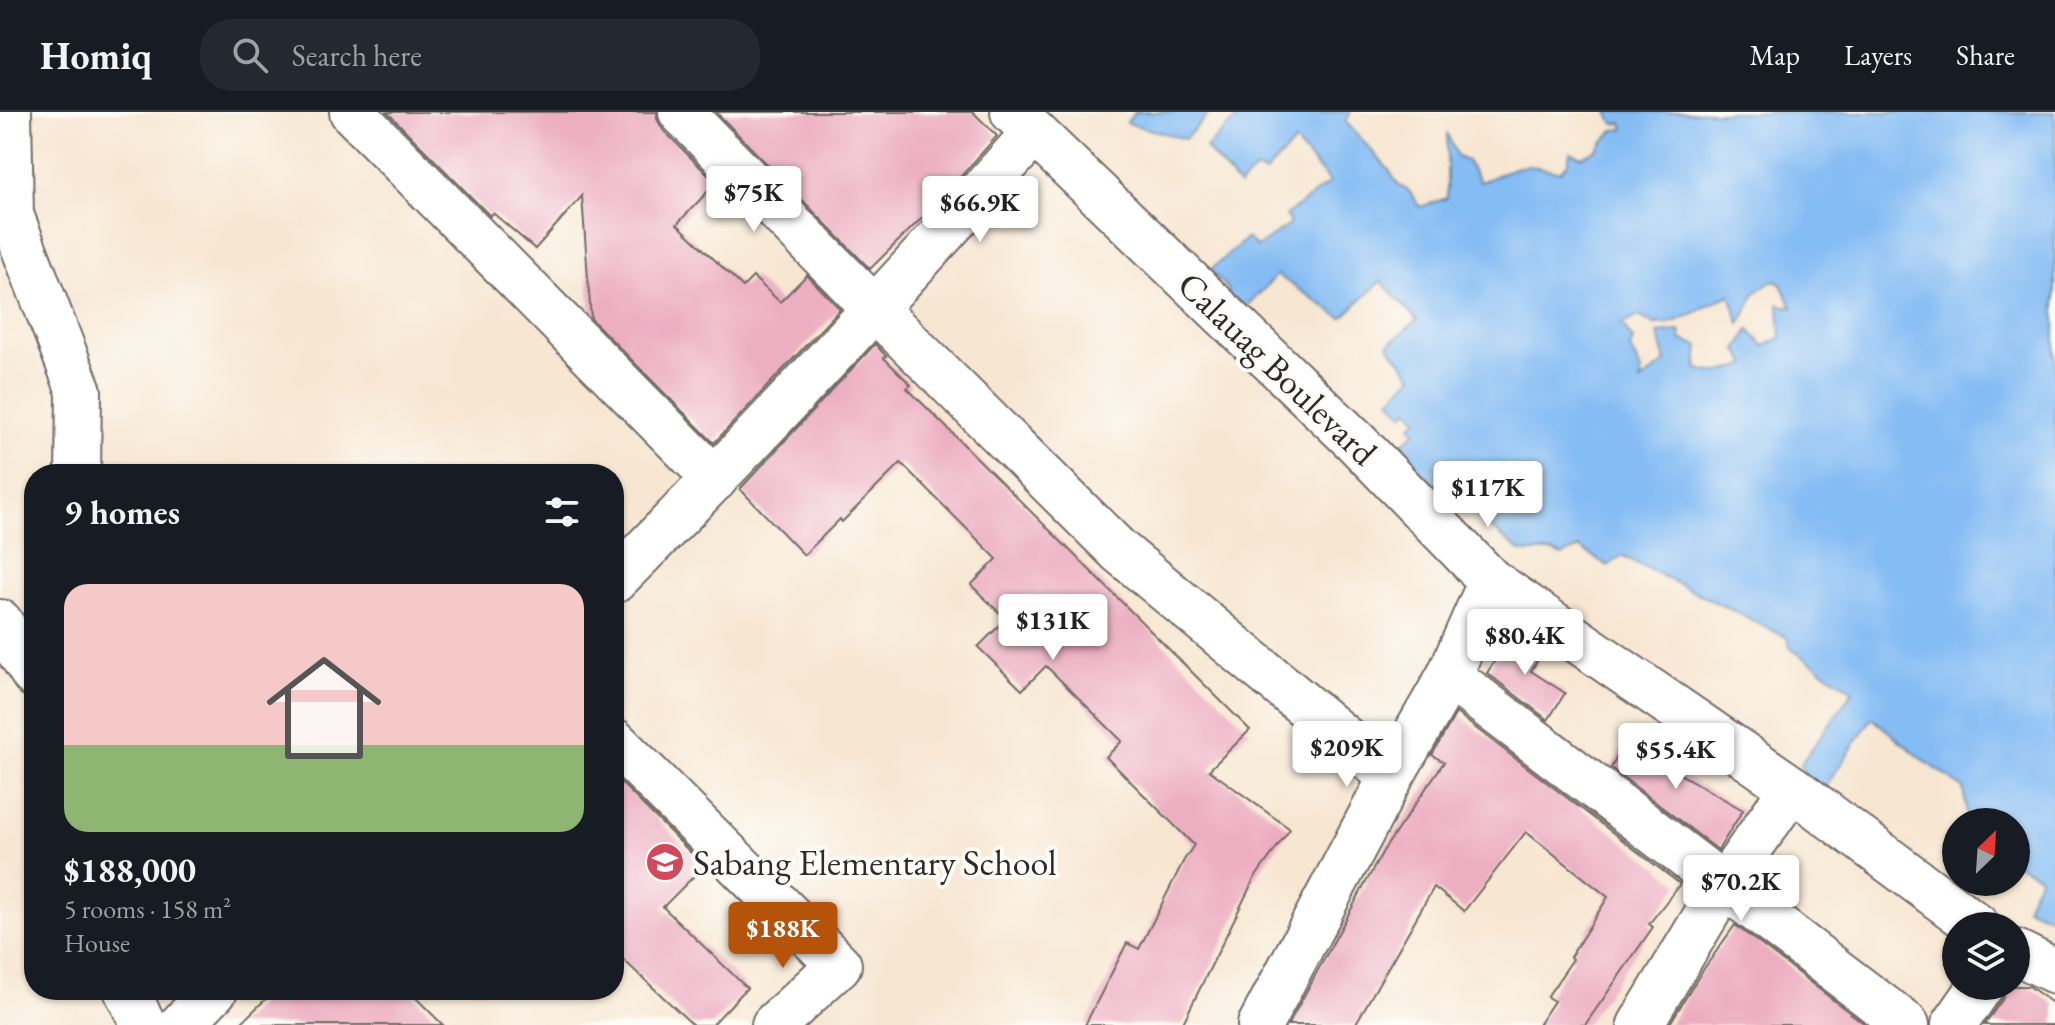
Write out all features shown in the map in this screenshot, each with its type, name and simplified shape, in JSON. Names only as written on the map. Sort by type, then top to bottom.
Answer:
[{"type":"street","points":[[9,112],[6,206],[79,391],[78,464]]},
{"type":"street","points":[[352,112],[715,479]]},
{"type":"street","points":[[681,112],[1119,551],[1391,777]]},
{"type":"street","points":[[624,571],[875,309],[1023,122]]},
{"type":"street","name":"Calauag Boulevard","points":[[1023,122],[1355,441],[1491,581],[1792,788],[1958,912]]},
{"type":"street","points":[[1260,1025],[1391,777],[1449,676],[1491,581]]},
{"type":"street","points":[[0,622],[24,659]]},
{"type":"street","points":[[1449,676],[1907,1025]]},
{"type":"street","points":[[624,751],[839,965],[774,1025]]},
{"type":"street","points":[[1640,1025],[1723,887],[1792,788]]},
{"type":"street","points":[[2030,959],[2055,971]]},
{"type":"street","points":[[131,1000],[144,1025]]},
{"type":"street","points":[[181,1025],[205,1000]]},
{"type":"street","points":[[1954,1025],[1971,1000]]},
{"type":"water","points":[[1135,112],[1211,112],[1185,139],[1126,123]]},
{"type":"water","points":[[1243,112],[1351,112],[1345,121],[1420,207],[1447,198],[1447,133],[1457,157],[1467,161],[1480,182],[1524,166],[1560,172],[1568,163],[1570,152],[1582,157],[1596,150],[1614,130],[1624,129],[1622,123],[1614,124],[1608,112],[2055,112],[2055,920],[2026,907],[2040,876],[2030,871],[2030,808],[1966,808],[1963,788],[1872,718],[1818,798],[1808,785],[1800,765],[1853,691],[1790,648],[1788,638],[1622,556],[1608,566],[1580,548],[1562,556],[1554,552],[1521,552],[1395,451],[1416,431],[1411,425],[1418,419],[1409,409],[1403,414],[1390,399],[1413,376],[1388,345],[1417,320],[1381,281],[1342,318],[1277,275],[1236,318],[1228,289],[1210,270],[1247,238],[1257,247],[1290,224],[1286,215],[1330,182],[1295,142],[1265,173],[1256,169],[1239,186],[1206,148]],"holes":[[[1772,281],[1780,283],[1793,308],[1779,304],[1781,338],[1764,346],[1749,330],[1737,349],[1747,364],[1722,372],[1697,368],[1699,346],[1682,340],[1680,331],[1658,333],[1666,362],[1640,382],[1641,371],[1630,348],[1633,340],[1622,324],[1639,316],[1655,324],[1665,324],[1730,295],[1740,324],[1755,293]]]},
{"type":"building","points":[[387,112],[657,112],[663,130],[716,183],[677,224],[743,287],[753,277],[780,302],[807,275],[840,309],[714,443],[591,319],[582,196],[535,249],[493,213],[490,216]]},
{"type":"building","points":[[716,112],[973,112],[997,136],[937,203],[870,269]]},
{"type":"building","points":[[875,344],[886,356],[884,358],[911,385],[907,388],[1250,730],[1209,770],[1290,829],[1254,879],[1182,1025],[1085,1025],[1127,943],[1139,949],[1194,845],[1106,757],[1122,741],[1046,666],[1022,690],[978,647],[1006,619],[971,585],[997,559],[901,463],[804,555],[740,489]]},
{"type":"building","points":[[1512,634],[1542,653],[1531,671],[1565,693],[1548,720],[1487,673]]},
{"type":"building","points":[[1456,713],[1680,884],[1649,924],[1653,927],[1585,1025],[1538,1025],[1554,1001],[1547,997],[1573,959],[1570,957],[1608,897],[1526,832],[1464,911],[1434,887],[1355,1025],[1288,1025],[1383,851],[1444,762],[1432,755]]},
{"type":"building","points":[[1630,732],[1672,754],[1666,766],[1743,810],[1718,850],[1611,768]]},
{"type":"building","points":[[624,786],[704,866],[663,907],[747,988],[712,1025],[693,1025],[624,960]]},
{"type":"building","points":[[1735,925],[1866,1025],[1669,1025]]},
{"type":"building","points":[[2030,987],[2055,1005],[2055,1025],[1984,1025],[2002,1000],[2030,1000]]},
{"type":"building","points":[[265,1000],[418,1000],[443,1025],[239,1025]]},
{"type":"place","name":"Sabang Elementary School","points":[[665,862]]}]
